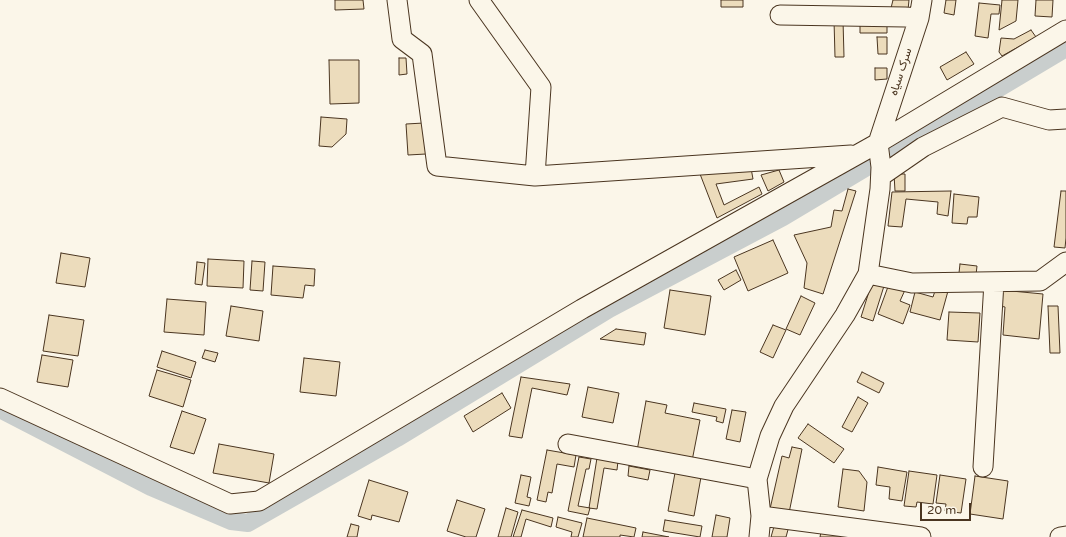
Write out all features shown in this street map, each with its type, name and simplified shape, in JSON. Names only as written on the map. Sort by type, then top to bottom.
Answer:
[{"type":"street","points":[[397,0],[402,39],[422,54],[437,166],[534,176],[856,155],[880,159],[923,147],[1002,107],[1049,120],[1066,119]]},
{"type":"street","points":[[479,0],[541,87],[534,176]]},
{"type":"street","points":[[780,15],[905,17],[921,9]]},
{"type":"street","name":"سرک سیاه","points":[[868,274],[880,159],[921,9]]},
{"type":"street","points":[[880,159],[1066,30]]},
{"type":"street","points":[[0,398],[230,504],[259,501],[582,309],[856,155]]},
{"type":"street","points":[[759,537],[761,516],[757,479],[770,436],[784,406],[845,315],[868,274],[912,283],[1040,281],[1066,262]]},
{"type":"street","points":[[983,467],[994,282]]},
{"type":"street","points":[[568,444],[757,479]]},
{"type":"street","points":[[761,516],[921,537]]},
{"type":"street","points":[[1060,537],[1066,536]]},
{"type":"building","points":[[335,0],[363,0],[364,9],[335,10]]},
{"type":"building","points":[[721,0],[743,0],[743,7],[721,7]]},
{"type":"building","points":[[893,0],[909,0],[908,10],[891,8]]},
{"type":"building","points":[[946,0],[956,0],[954,15],[944,13]]},
{"type":"building","points":[[1002,0],[1018,0],[1016,21],[999,30]]},
{"type":"building","points":[[1036,0],[1053,0],[1052,17],[1035,16]]},
{"type":"building","points":[[979,3],[1000,5],[999,14],[991,14],[988,38],[975,36]]},
{"type":"building","points":[[834,20],[843,20],[844,57],[835,57]]},
{"type":"building","points":[[887,20],[887,33],[860,33],[860,21]]},
{"type":"building","points":[[1031,30],[1036,37],[1002,56],[999,52],[1001,38],[1014,39]]},
{"type":"building","points":[[877,37],[887,37],[887,54],[878,54]]},
{"type":"building","points":[[966,52],[974,64],[947,80],[940,67]]},
{"type":"building","points":[[399,58],[406,58],[407,74],[399,75]]},
{"type":"building","points":[[329,60],[359,60],[359,103],[330,104]]},
{"type":"building","points":[[875,68],[887,68],[887,79],[875,80]]},
{"type":"building","points":[[321,117],[347,119],[346,134],[332,147],[319,146]]},
{"type":"building","points":[[424,123],[426,154],[408,155],[406,124]]},
{"type":"building","points":[[751,168],[753,179],[716,184],[724,205],[759,187],[762,194],[717,218],[700,174]]},
{"type":"building","points":[[779,170],[784,182],[768,191],[761,175]]},
{"type":"building","points":[[894,174],[905,174],[905,191],[895,191]]},
{"type":"building","points":[[848,189],[856,191],[823,294],[804,288],[807,263],[794,235],[831,227],[834,210],[842,211]]},
{"type":"building","points":[[951,191],[948,216],[937,214],[938,202],[906,199],[902,227],[888,226],[892,192]]},
{"type":"building","points":[[1061,191],[1066,191],[1065,248],[1054,247]]},
{"type":"building","points":[[954,194],[979,197],[977,217],[968,217],[967,224],[952,223]]},
{"type":"building","points":[[773,240],[788,273],[748,291],[734,257]]},
{"type":"building","points":[[61,253],[90,258],[85,287],[56,283]]},
{"type":"building","points":[[208,259],[244,261],[243,288],[207,286]]},
{"type":"building","points":[[252,261],[265,262],[263,291],[250,290]]},
{"type":"building","points":[[197,262],[205,263],[202,285],[195,284]]},
{"type":"building","points":[[960,264],[977,266],[976,275],[959,273]]},
{"type":"building","points":[[273,266],[315,269],[314,286],[305,285],[303,298],[271,295]]},
{"type":"building","points":[[736,270],[741,280],[724,290],[718,280]]},
{"type":"building","points":[[872,282],[884,286],[873,321],[861,317]]},
{"type":"building","points":[[889,284],[905,290],[900,301],[910,305],[903,324],[878,314]]},
{"type":"building","points":[[936,288],[948,291],[940,320],[910,312],[915,292],[933,297]]},
{"type":"building","points":[[670,290],[711,296],[705,335],[664,328]]},
{"type":"building","points":[[1001,290],[1043,294],[1039,339],[1003,335],[1005,307],[1000,306]]},
{"type":"building","points":[[801,296],[815,303],[800,335],[786,329]]},
{"type":"building","points":[[167,299],[206,302],[204,335],[164,332]]},
{"type":"building","points":[[231,306],[263,311],[259,341],[226,336]]},
{"type":"building","points":[[1048,306],[1058,306],[1060,353],[1050,353]]},
{"type":"building","points":[[949,312],[980,313],[978,342],[947,340]]},
{"type":"building","points":[[49,315],[84,320],[78,356],[43,351]]},
{"type":"building","points":[[773,325],[786,330],[773,358],[760,352]]},
{"type":"building","points":[[616,329],[646,333],[644,345],[600,339]]},
{"type":"building","points":[[205,350],[218,353],[215,362],[202,358]]},
{"type":"building","points":[[162,351],[196,362],[191,378],[157,367]]},
{"type":"building","points":[[42,355],[73,360],[68,387],[37,382]]},
{"type":"building","points":[[304,358],[340,362],[336,396],[300,392]]},
{"type":"building","points":[[157,370],[191,380],[183,407],[149,396]]},
{"type":"building","points":[[862,372],[884,383],[879,393],[857,382]]},
{"type":"building","points":[[521,377],[570,384],[567,395],[532,388],[522,438],[509,436]]},
{"type":"building","points":[[588,387],[619,393],[613,423],[582,417]]},
{"type":"building","points":[[502,393],[511,408],[473,432],[464,416]]},
{"type":"building","points":[[858,397],[868,403],[852,432],[842,427]]},
{"type":"building","points":[[646,401],[667,405],[665,413],[700,420],[692,461],[637,451]]},
{"type":"building","points":[[694,403],[726,409],[723,423],[716,421],[717,417],[692,412]]},
{"type":"building","points":[[732,410],[746,412],[740,442],[726,439]]},
{"type":"building","points":[[182,411],[206,419],[194,454],[170,447]]},
{"type":"building","points":[[808,424],[844,449],[834,463],[798,438]]},
{"type":"building","points":[[219,444],[274,454],[269,483],[213,473]]},
{"type":"building","points":[[792,447],[802,449],[789,513],[770,509],[782,456],[789,458]]},
{"type":"building","points":[[547,450],[576,455],[574,467],[557,464],[552,493],[548,492],[546,502],[537,500]]},
{"type":"building","points":[[579,457],[591,459],[589,469],[586,469],[578,506],[590,508],[588,515],[568,511]]},
{"type":"building","points":[[597,458],[618,461],[617,470],[604,468],[597,509],[589,508]]},
{"type":"building","points":[[629,466],[650,470],[648,480],[628,476]]},
{"type":"building","points":[[878,467],[907,472],[902,501],[889,499],[890,487],[876,485]]},
{"type":"building","points":[[843,469],[859,471],[867,482],[864,511],[838,507]]},
{"type":"building","points":[[909,471],[937,475],[933,504],[917,502],[916,507],[904,506]]},
{"type":"building","points":[[675,473],[701,477],[694,516],[668,511]]},
{"type":"building","points":[[521,475],[531,477],[527,497],[531,498],[529,506],[515,503]]},
{"type":"building","points":[[940,475],[966,479],[961,513],[945,511],[946,504],[936,503]]},
{"type":"building","points":[[975,476],[1008,481],[1003,519],[970,514]]},
{"type":"building","points":[[369,480],[408,492],[399,522],[372,515],[371,520],[358,516]]},
{"type":"building","points":[[457,500],[485,509],[476,537],[466,537],[447,531]]},
{"type":"building","points":[[506,508],[518,512],[511,537],[498,537]]},
{"type":"building","points":[[522,510],[553,518],[551,527],[526,519],[521,537],[513,537]]},
{"type":"building","points":[[716,515],[730,518],[727,537],[712,537]]},
{"type":"building","points":[[558,517],[582,523],[578,537],[571,537],[572,532],[556,527]]},
{"type":"building","points":[[587,518],[636,528],[634,537],[620,535],[620,537],[583,537]]},
{"type":"building","points":[[665,520],[702,526],[700,537],[663,531]]},
{"type":"building","points":[[775,523],[789,526],[786,537],[771,537]]},
{"type":"building","points":[[351,524],[359,526],[357,537],[347,537]]},
{"type":"building","points":[[643,532],[669,537],[642,537]]},
{"type":"building","points":[[821,532],[848,536],[848,537],[820,537]]},
{"type":"waterway","points":[[0,409],[151,487],[231,521],[248,523],[397,438],[609,309],[783,217],[1066,48]]}]
